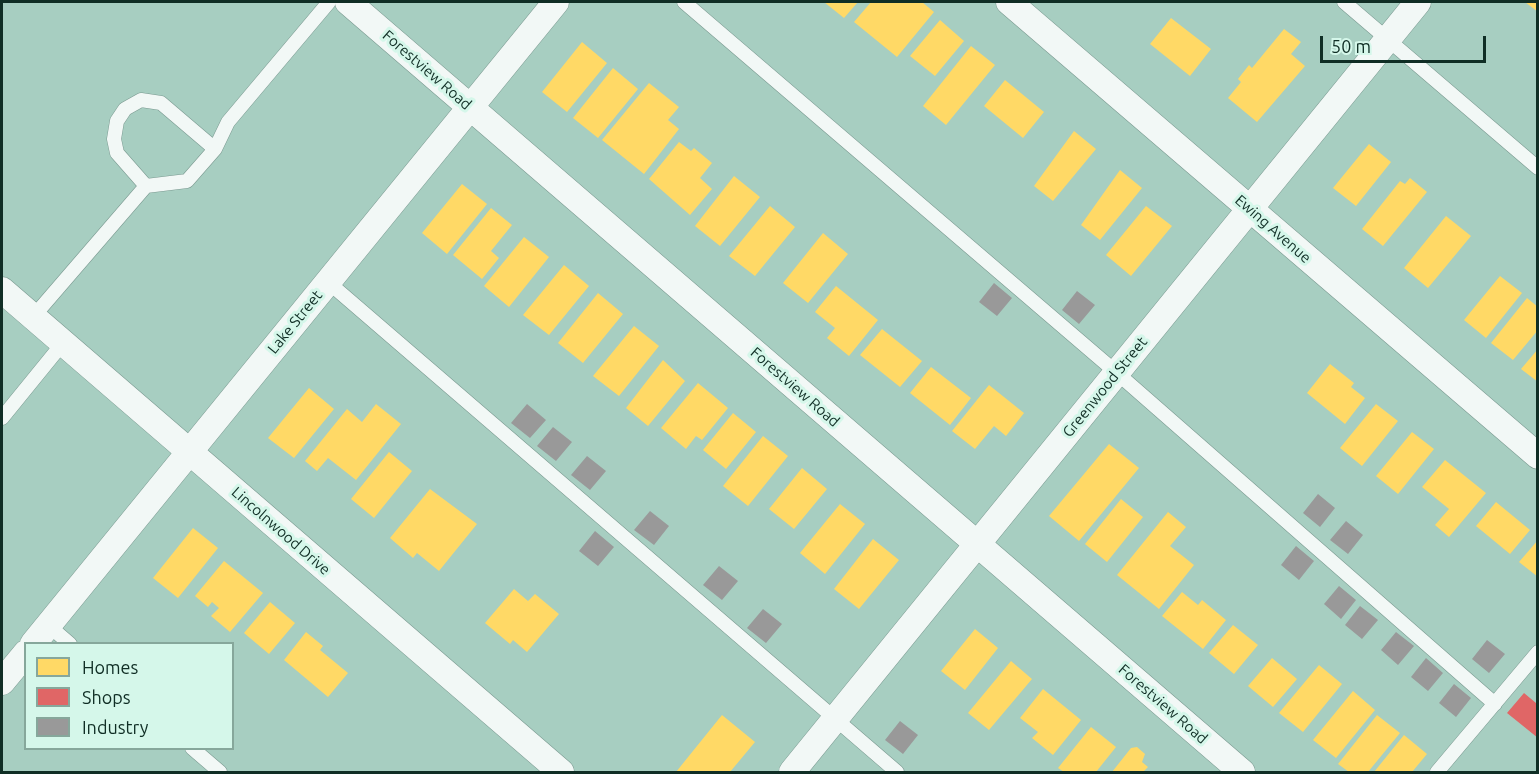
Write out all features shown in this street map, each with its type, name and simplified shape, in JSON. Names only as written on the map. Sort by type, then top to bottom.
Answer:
[{"type":"street","name":"Forestview Road","points":[[348,2],[1242,772]]},
{"type":"street","name":"Lake Street","points":[[41,634],[556,2]]},
{"type":"street","name":"Ewing Avenue","points":[[1009,2],[1538,456]]},
{"type":"street","name":"Greenwood Street","points":[[792,772],[1418,2]]},
{"type":"street","name":"Lincolnwood Drive","points":[[2,290],[561,772]]},
{"type":"street","points":[[2,682],[24,655]]},
{"type":"lane","points":[[33,317],[146,186],[187,181],[214,149],[228,122],[329,2]]},
{"type":"lane","points":[[684,2],[1117,373],[1495,704]]},
{"type":"lane","points":[[1344,2],[1538,168]]},
{"type":"lane","points":[[146,186],[117,153],[114,139],[117,121],[125,109],[141,100],[161,103],[214,149]]},
{"type":"lane","points":[[328,282],[897,772]]},
{"type":"lane","points":[[2,418],[63,343]]},
{"type":"lane","points":[[41,634],[64,642]]},
{"type":"lane","points":[[1437,772],[1538,652]]},
{"type":"lane","points":[[194,750],[220,772]]},
{"type":"building: Homes","points":[[824,2],[858,2],[844,18]]},
{"type":"building: Homes","points":[[871,2],[922,2],[934,12],[897,57],[854,22]]},
{"type":"building: Homes","points":[[1525,2],[1538,2],[1538,12]]},
{"type":"building: Homes","points":[[1171,18],[1211,49],[1190,76],[1150,44]]},
{"type":"building: Homes","points":[[940,20],[964,41],[935,76],[910,56]]},
{"type":"building: Homes","points":[[1284,29],[1301,42],[1291,54],[1305,66],[1257,122],[1228,98],[1241,82],[1238,79],[1249,65],[1252,68]]},
{"type":"building: Homes","points":[[582,42],[607,63],[567,112],[542,92]]},
{"type":"building: Homes","points":[[971,46],[995,65],[946,125],[923,106]]},
{"type":"building: Homes","points":[[613,68],[638,89],[598,138],[573,118]]},
{"type":"building: Homes","points":[[1005,80],[1044,112],[1023,138],[984,106]]},
{"type":"building: Homes","points":[[649,83],[679,107],[668,120],[679,129],[644,174],[602,140]]},
{"type":"building: Homes","points":[[1074,131],[1096,149],[1053,201],[1034,186]]},
{"type":"building: Homes","points":[[679,142],[691,151],[694,148],[712,163],[700,178],[712,189],[690,215],[649,179]]},
{"type":"building: Homes","points":[[1369,144],[1391,162],[1356,206],[1333,188]]},
{"type":"building: Homes","points":[[1120,170],[1142,188],[1100,240],[1081,225]]},
{"type":"building: Homes","points":[[734,176],[760,197],[720,246],[695,226]]},
{"type":"building: Homes","points":[[1410,178],[1427,192],[1383,246],[1362,229],[1400,181],[1405,184]]},
{"type":"building: Homes","points":[[462,184],[487,204],[447,254],[422,233]]},
{"type":"building: Homes","points":[[770,206],[795,227],[755,276],[729,256]]},
{"type":"building: Homes","points":[[1146,206],[1172,226],[1131,276],[1106,255]]},
{"type":"building: Homes","points":[[491,208],[512,225],[491,251],[499,258],[482,279],[453,255]]},
{"type":"building: Homes","points":[[1446,216],[1471,236],[1428,288],[1404,268]]},
{"type":"building: Homes","points":[[823,233],[848,254],[808,303],[783,283]]},
{"type":"building: Homes","points":[[524,237],[549,257],[509,307],[484,286]]},
{"type":"building: Homes","points":[[564,265],[589,286],[549,335],[523,315]]},
{"type":"building: Homes","points":[[1500,276],[1522,293],[1486,338],[1464,320]]},
{"type":"building: Homes","points":[[836,286],[878,320],[849,356],[827,338],[835,328],[815,312]]},
{"type":"building: Homes","points":[[598,293],[623,314],[583,363],[558,343]]},
{"type":"building: Homes","points":[[1527,298],[1538,307],[1538,330],[1513,360],[1491,343]]},
{"type":"building: Homes","points":[[634,326],[659,346],[619,396],[593,376]]},
{"type":"building: Homes","points":[[882,329],[922,361],[900,387],[860,355]]},
{"type":"building: Homes","points":[[1538,349],[1538,382],[1521,369]]},
{"type":"building: Homes","points":[[663,360],[685,381],[648,426],[626,408]]},
{"type":"building: Homes","points":[[1330,364],[1354,383],[1351,387],[1365,398],[1345,424],[1307,393]]},
{"type":"building: Homes","points":[[931,367],[971,398],[950,425],[910,393]]},
{"type":"building: Homes","points":[[698,383],[728,408],[702,440],[696,436],[686,449],[661,428]]},
{"type":"building: Homes","points":[[989,385],[1024,413],[1006,436],[994,426],[975,449],[952,431]]},
{"type":"building: Homes","points":[[309,388],[334,409],[294,458],[268,438]]},
{"type":"building: Homes","points":[[376,404],[401,424],[356,480],[328,458],[317,471],[305,461],[347,409],[362,422]]},
{"type":"building: Homes","points":[[1376,404],[1398,421],[1362,466],[1340,448]]},
{"type":"building: Homes","points":[[733,413],[756,432],[726,469],[703,450]]},
{"type":"building: Homes","points":[[1412,432],[1434,449],[1398,494],[1376,476]]},
{"type":"building: Homes","points":[[763,436],[788,456],[748,506],[723,486]]},
{"type":"building: Homes","points":[[1109,444],[1139,468],[1079,541],[1049,516]]},
{"type":"building: Homes","points":[[389,452],[412,471],[374,518],[351,499]]},
{"type":"building: Homes","points":[[1445,460],[1486,493],[1449,537],[1435,525],[1449,509],[1422,487]]},
{"type":"building: Homes","points":[[802,468],[827,489],[794,529],[769,509]]},
{"type":"building: Homes","points":[[430,489],[477,524],[439,571],[417,553],[413,558],[390,538]]},
{"type":"building: Homes","points":[[1121,499],[1143,517],[1107,562],[1085,544]]},
{"type":"building: Homes","points":[[1496,502],[1530,530],[1510,554],[1476,526]]},
{"type":"building: Homes","points":[[840,504],[865,524],[825,574],[800,553]]},
{"type":"building: Homes","points":[[1168,512],[1186,527],[1170,546],[1194,565],[1159,609],[1117,575]]},
{"type":"building: Homes","points":[[193,528],[218,548],[178,598],[153,578]]},
{"type":"building: Homes","points":[[873,539],[899,560],[859,609],[834,589]]},
{"type":"building: Homes","points":[[1538,540],[1538,577],[1519,562]]},
{"type":"building: Homes","points":[[224,561],[263,593],[230,632],[211,616],[219,608],[212,602],[208,607],[195,596]]},
{"type":"building: Homes","points":[[514,589],[528,601],[535,594],[559,614],[527,652],[513,640],[510,644],[485,623]]},
{"type":"building: Homes","points":[[1182,592],[1198,605],[1202,600],[1226,620],[1203,649],[1162,616]]},
{"type":"building: Homes","points":[[270,602],[295,623],[269,654],[244,633]]},
{"type":"building: Homes","points":[[1233,625],[1258,645],[1234,674],[1209,653]]},
{"type":"building: Homes","points":[[975,629],[998,648],[965,690],[941,671]]},
{"type":"building: Homes","points":[[306,632],[323,646],[320,650],[348,673],[328,697],[284,660]]},
{"type":"building: Homes","points":[[1272,658],[1297,679],[1273,707],[1248,686]]},
{"type":"building: Homes","points":[[1011,661],[1032,679],[989,730],[968,713]]},
{"type":"building: Homes","points":[[1319,665],[1342,684],[1303,732],[1279,713]]},
{"type":"building: Homes","points":[[1043,689],[1081,720],[1053,755],[1032,738],[1038,732],[1020,718]]},
{"type":"building: Homes","points":[[1353,691],[1375,710],[1336,758],[1313,740]]},
{"type":"building: Homes","points":[[722,715],[755,742],[730,772],[676,772]]},
{"type":"building: Homes","points":[[1377,715],[1400,733],[1368,772],[1349,772],[1338,764]]},
{"type":"building: Homes","points":[[1091,727],[1116,747],[1096,772],[1064,772],[1058,768]]},
{"type":"building: Homes","points":[[1404,735],[1427,754],[1412,772],[1374,772]]},
{"type":"building: Homes","points":[[1137,747],[1145,754],[1142,762],[1148,767],[1143,772],[1112,772],[1131,748]]},
{"type":"building: Shops","points":[[1524,693],[1536,703],[1538,701],[1538,738],[1507,713]]},
{"type":"building: Industry","points":[[994,283],[1012,298],[997,316],[979,302]]},
{"type":"building: Industry","points":[[1077,291],[1095,305],[1079,324],[1062,310]]},
{"type":"building: Industry","points":[[527,404],[546,420],[530,438],[511,423]]},
{"type":"building: Industry","points":[[553,427],[572,442],[556,461],[537,446]]},
{"type":"building: Industry","points":[[587,456],[606,471],[590,490],[571,475]]},
{"type":"building: Industry","points":[[1318,494],[1335,508],[1320,527],[1303,513]]},
{"type":"building: Industry","points":[[650,511],[669,526],[654,545],[634,530]]},
{"type":"building: Industry","points":[[1346,521],[1363,535],[1348,554],[1330,540]]},
{"type":"building: Industry","points":[[595,531],[614,547],[598,566],[579,551]]},
{"type":"building: Industry","points":[[1296,546],[1314,561],[1299,580],[1281,565]]},
{"type":"building: Industry","points":[[719,566],[738,581],[722,600],[703,585]]},
{"type":"building: Industry","points":[[1339,586],[1356,600],[1341,619],[1324,604]]},
{"type":"building: Industry","points":[[1360,606],[1378,620],[1362,639],[1345,625]]},
{"type":"building: Industry","points":[[763,609],[782,624],[766,643],[747,628]]},
{"type":"building: Industry","points":[[1396,632],[1414,646],[1398,665],[1381,650]]},
{"type":"building: Industry","points":[[1487,640],[1505,654],[1489,673],[1472,659]]},
{"type":"building: Industry","points":[[1426,658],[1443,673],[1428,691],[1411,677]]},
{"type":"building: Industry","points":[[1454,684],[1471,698],[1456,717],[1439,703]]},
{"type":"building: Industry","points":[[900,721],[918,735],[903,754],[885,740]]}]
